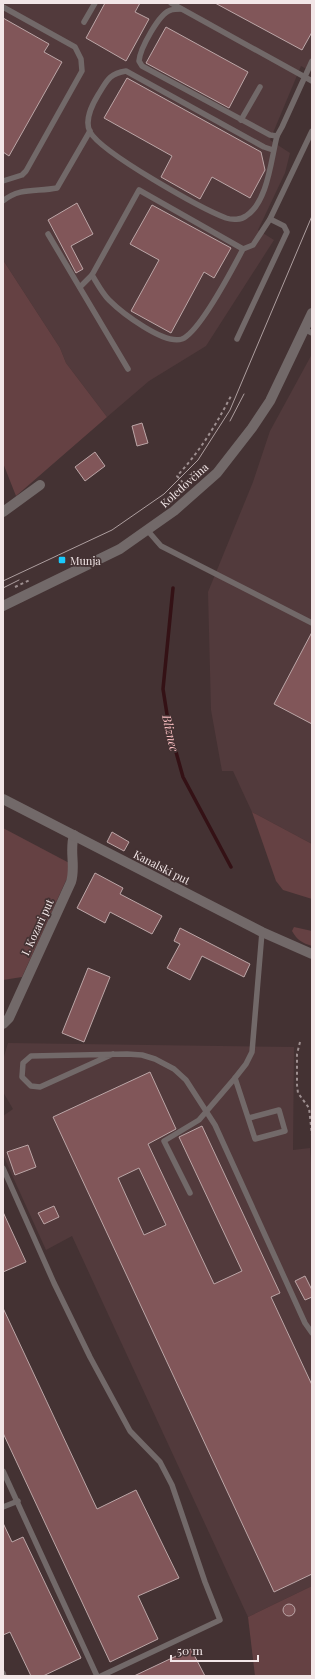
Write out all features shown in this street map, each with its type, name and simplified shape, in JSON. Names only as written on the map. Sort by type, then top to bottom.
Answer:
[{"type":"street","name":"Koledovčina","points":[[3,606],[120,549],[174,511],[216,473],[252,428],[270,401],[308,331],[312,313]]},
{"type":"street","points":[[3,512],[40,485]]},
{"type":"street","name":"Kanalski put","points":[[3,799],[262,932],[312,954]]},
{"type":"street","name":"I. Kozari put","points":[[3,1024],[9,1018],[71,882],[74,870],[70,845],[74,835]]},
{"type":"lane","points":[[84,22],[95,3]]},
{"type":"lane","points":[[171,3],[312,81]]},
{"type":"lane","points":[[3,7],[75,46],[81,59],[82,71],[26,171],[22,176],[3,181]]},
{"type":"lane","points":[[181,9],[170,10],[160,18],[140,53],[139,61],[142,66],[241,120],[270,135],[277,136]]},
{"type":"lane","points":[[273,150],[264,147],[126,71],[115,72],[109,77],[92,104],[88,120],[90,131],[97,141],[142,173],[227,218],[240,219],[252,211],[266,186],[270,174],[273,150],[277,136],[312,61]]},
{"type":"lane","points":[[241,120],[260,87]]},
{"type":"lane","points":[[3,201],[10,195],[21,191],[57,188],[90,131]]},
{"type":"lane","points":[[92,275],[109,300],[131,319],[169,340],[183,338],[199,324],[244,249],[253,245],[270,219],[312,131]]},
{"type":"lane","points":[[80,287],[92,275],[139,190],[244,249]]},
{"type":"lane","points":[[237,339],[287,232],[284,226],[270,219]]},
{"type":"lane","points":[[48,234],[128,369]]},
{"type":"lane","points":[[148,530],[161,546],[312,623]]},
{"type":"lane","points":[[190,1193],[164,1141],[199,1120],[246,1064],[252,1052],[262,932]]},
{"type":"lane","points":[[113,1054],[40,1086],[31,1086],[22,1077],[23,1063],[31,1056],[113,1054],[142,1055],[155,1059],[174,1069],[186,1080],[215,1126],[305,1323],[312,1333]]},
{"type":"lane","points":[[235,1078],[255,1139],[285,1132],[279,1110],[249,1118]]},
{"type":"lane","points":[[3,1168],[54,1283],[90,1357],[130,1431],[160,1462],[172,1485],[205,1582],[220,1620],[101,1676]]},
{"type":"lane","points":[[3,1471],[18,1500],[97,1676]]},
{"type":"lane","points":[[3,1507],[18,1500]]},
{"type":"path","points":[[189,489],[177,476],[195,456],[214,430],[232,394]]},
{"type":"path","points":[[300,1042],[297,1054],[298,1093],[309,1108],[312,1135]]},
{"type":"shaded area","points":[[3,3],[312,3],[312,72],[301,66],[270,140],[290,153],[285,173],[258,230],[274,240],[206,346],[149,381],[107,417],[66,363],[60,348],[3,260]]},
{"type":"shaded area","points":[[3,260],[60,348],[66,363],[107,417],[16,496],[3,463]]},
{"type":"shaded area","points":[[312,354],[312,844],[252,812],[233,771],[222,771],[211,710],[208,592],[253,482],[270,431]]},
{"type":"shaded area","points":[[252,812],[312,844],[312,899],[283,890],[276,881]]},
{"type":"shaded area","points":[[3,828],[73,865],[22,977],[3,980]]},
{"type":"shaded area","points":[[294,927],[312,931],[312,946],[296,937],[292,931]]},
{"type":"shaded area","points":[[8,1043],[294,1047],[293,1150],[310,1148],[312,1176],[312,1586],[248,1617],[72,1236],[46,1250],[3,1155],[3,1116],[13,1109],[3,1092],[3,1060]]},
{"type":"shaded area","points":[[312,1586],[312,1676],[255,1676],[248,1617]]},
{"type":"building","points":[[105,3],[140,3],[135,12],[149,19],[126,61],[86,38]]},
{"type":"building","points":[[215,3],[312,3],[312,32],[302,50]]},
{"type":"building","points":[[3,18],[49,44],[44,52],[62,62],[9,156],[3,152]]},
{"type":"building","points":[[166,27],[248,72],[229,108],[146,63]]},
{"type":"building","points":[[127,78],[261,152],[265,170],[250,198],[212,177],[200,199],[161,177],[172,156],[104,118]]},
{"type":"building","points":[[77,203],[93,234],[71,246],[83,269],[76,273],[48,220]]},
{"type":"building","points":[[152,205],[231,248],[214,278],[204,272],[171,333],[131,311],[159,260],[130,244]]},
{"type":"building","points":[[142,423],[148,443],[137,446],[132,426]]},
{"type":"building","points":[[95,452],[105,466],[85,481],[75,467]]},
{"type":"building","points":[[312,632],[312,724],[274,704]]},
{"type":"building","points":[[112,832],[129,842],[124,851],[107,842]]},
{"type":"building","points":[[95,873],[123,888],[120,894],[162,916],[152,934],[110,912],[105,923],[77,908]]},
{"type":"building","points":[[180,928],[250,964],[244,977],[202,956],[190,980],[167,968],[180,944],[174,941]]},
{"type":"building","points":[[88,968],[110,977],[84,1042],[62,1033]]},
{"type":"building","points":[[150,1072],[176,1129],[148,1144],[214,1284],[242,1271],[179,1137],[202,1126],[280,1293],[271,1297],[312,1385],[312,1574],[274,1592],[53,1117]],"holes":[[[139,1168],[166,1225],[144,1235],[118,1178]]]},
{"type":"building","points":[[28,1145],[36,1167],[15,1175],[7,1152]]},
{"type":"building","points":[[54,1206],[59,1217],[44,1224],[38,1213]]},
{"type":"building","points":[[3,1212],[26,1262],[3,1272]]},
{"type":"building","points":[[305,1276],[312,1290],[312,1297],[305,1300],[295,1281]]},
{"type":"building","points":[[3,1308],[97,1509],[136,1490],[179,1578],[138,1596],[158,1639],[110,1662],[3,1433]]},
{"type":"building","points":[[3,1523],[12,1542],[23,1537],[81,1658],[43,1676],[31,1676],[10,1632],[3,1635]]},
{"type":"building","points":[[287,1604],[291,1604],[295,1610],[291,1616],[287,1616],[283,1612],[283,1608]]},
{"type":"building","points":[[191,1649],[205,1676],[134,1676]]},
{"type":"waterway","name":"Bliznec","points":[[173,588],[163,689],[169,727],[183,777],[231,867]]},
{"type":"tram line","points":[[3,581],[112,530],[164,494],[198,460],[230,410],[312,216]]},
{"type":"tram line","points":[[230,421],[244,394]]},
{"type":"tram line","points":[[3,588],[19,580]]},
{"type":"place","name":"Munja","points":[[62,560]]}]
